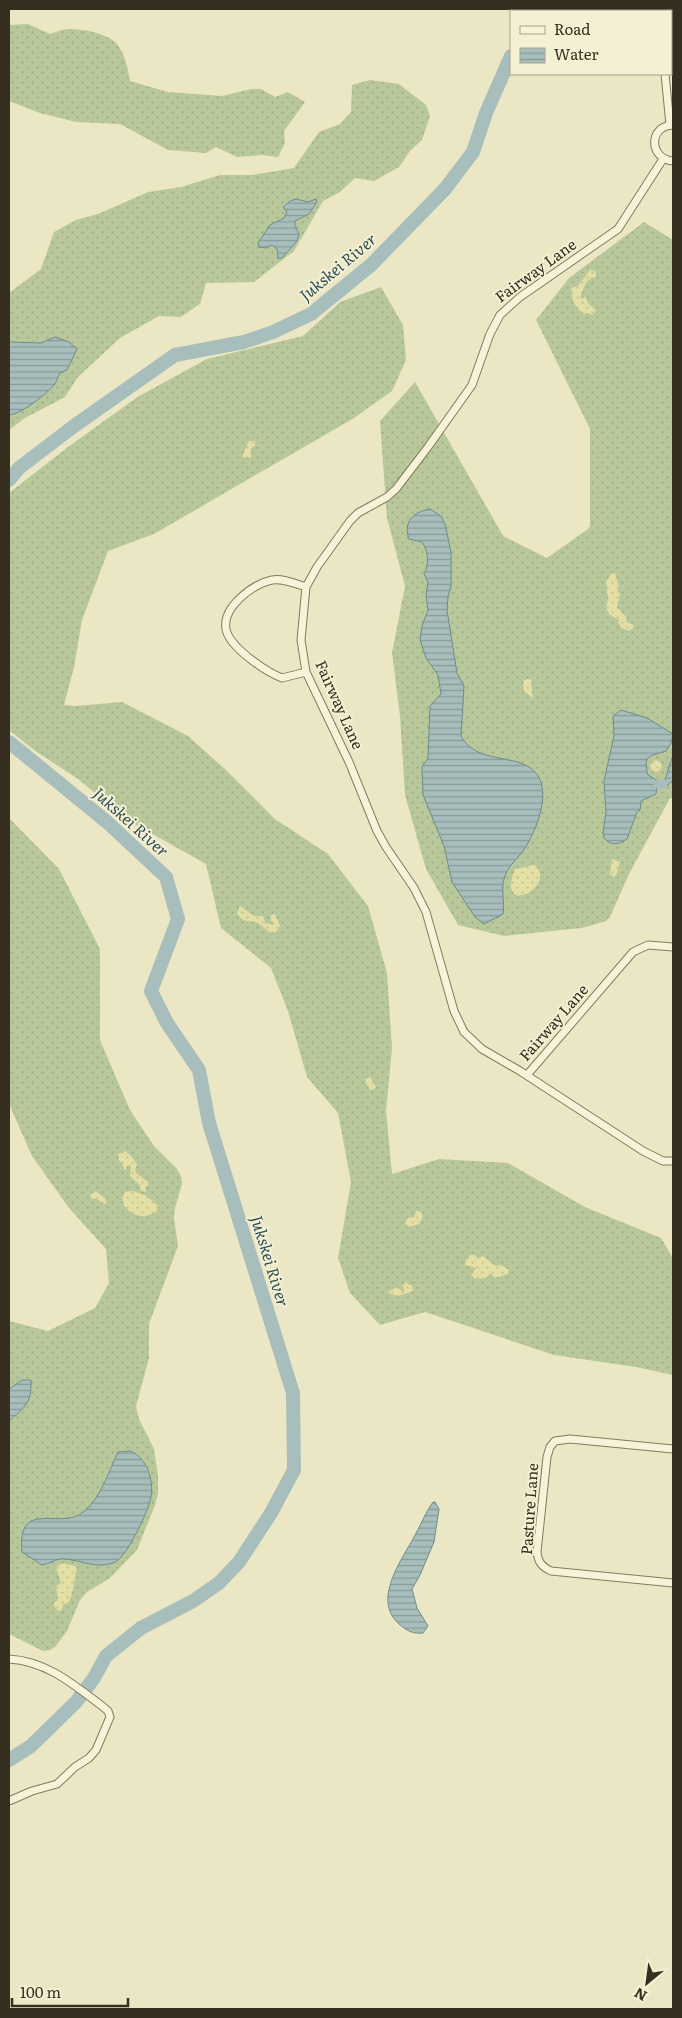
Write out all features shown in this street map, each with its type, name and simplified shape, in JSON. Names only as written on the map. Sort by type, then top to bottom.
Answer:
[{"type":"street","points":[[665,75],[672,125],[660,129],[654,139],[655,150],[663,159],[673,161]]},
{"type":"street","name":"Fairway Lane","points":[[663,159],[618,229],[520,296],[508,305],[500,315],[490,334],[472,385],[461,402],[396,489],[350,521],[317,567],[306,587],[302,640],[306,672],[349,762],[380,838],[414,888],[426,912],[454,1011],[461,1027],[471,1040],[482,1049],[527,1075],[643,1150],[663,1161],[673,1161]]},
{"type":"street","points":[[306,587],[282,580],[268,582],[236,601],[229,609],[225,622],[226,632],[233,642],[253,661],[268,671],[286,678],[306,672]]},
{"type":"street","name":"Fairway Lane","points":[[527,1075],[633,952],[648,945],[673,947]]},
{"type":"street","name":"Pasture Lane","points":[[673,1448],[570,1439],[554,1441],[547,1458],[537,1552],[542,1566],[551,1571],[673,1583]]},
{"type":"street","points":[[9,1659],[24,1660],[49,1669],[74,1685],[110,1714],[109,1720],[91,1757],[75,1767],[56,1784],[26,1793],[9,1801]]},
{"type":"green space","points":[[28,24],[50,34],[75,29],[94,32],[107,37],[117,44],[122,52],[130,81],[168,92],[222,96],[251,89],[261,89],[275,97],[288,92],[305,102],[284,131],[285,143],[278,157],[262,155],[237,157],[216,147],[206,153],[168,150],[120,124],[76,122],[40,113],[9,101],[9,25]]},
{"type":"green space","points":[[370,80],[399,84],[426,105],[430,116],[422,140],[410,151],[399,167],[374,181],[355,178],[340,192],[323,201],[294,251],[254,282],[206,283],[200,304],[181,317],[159,316],[120,338],[78,377],[65,397],[25,418],[9,430],[9,293],[41,269],[54,232],[76,220],[98,214],[148,192],[181,187],[220,175],[252,175],[294,168],[319,132],[340,124],[351,112],[352,85]]},
{"type":"green space","points":[[644,222],[673,240],[673,799],[670,798],[629,874],[610,917],[606,921],[582,928],[504,936],[458,925],[426,869],[405,795],[400,716],[392,653],[405,586],[387,518],[380,421],[415,382],[505,537],[547,558],[588,529],[590,526],[590,429],[536,320],[569,278]]},
{"type":"green space","points":[[381,287],[403,325],[406,360],[392,391],[354,418],[154,534],[108,551],[82,620],[74,667],[64,705],[76,706],[122,702],[188,736],[226,770],[275,819],[328,854],[368,906],[387,973],[392,1048],[386,1111],[392,1174],[439,1159],[508,1163],[585,1207],[661,1238],[673,1258],[673,1375],[636,1367],[554,1355],[425,1312],[380,1325],[350,1293],[338,1258],[351,1182],[338,1113],[307,1077],[288,1011],[271,968],[221,928],[206,864],[131,822],[78,779],[34,750],[9,730],[9,493],[68,447],[139,396],[207,359],[303,336],[340,302]]},
{"type":"green space","points":[[9,818],[59,869],[100,949],[100,1040],[130,1110],[154,1146],[177,1169],[181,1176],[182,1184],[174,1218],[178,1246],[149,1324],[149,1358],[136,1406],[139,1419],[154,1449],[158,1476],[158,1493],[155,1505],[137,1550],[110,1578],[87,1592],[80,1600],[67,1631],[55,1647],[43,1651],[9,1634],[9,1321],[48,1331],[95,1308],[109,1283],[106,1249],[69,1208],[32,1156],[9,1104]]},
{"type":"sand","points":[[590,270],[596,271],[596,277],[589,279],[580,297],[583,299],[585,296],[588,303],[596,311],[592,315],[588,313],[583,314],[576,306],[573,302],[571,288],[578,286]]},
{"type":"sand","points":[[249,441],[255,441],[255,446],[251,448],[251,458],[242,457]]},
{"type":"sand","points":[[612,573],[615,573],[619,587],[617,591],[620,594],[617,607],[627,618],[626,622],[634,625],[629,631],[622,628],[618,623],[619,620],[610,615],[606,608],[608,599],[606,582]]},
{"type":"sand","points":[[527,679],[532,680],[533,698],[524,691],[523,681]]},
{"type":"sand","points":[[656,760],[662,766],[656,772],[650,766]]},
{"type":"sand","points":[[612,859],[620,862],[614,877],[610,874]]},
{"type":"sand","points":[[535,865],[540,874],[539,882],[534,889],[519,896],[513,893],[511,884],[515,869]]},
{"type":"sand","points":[[240,906],[254,916],[263,916],[265,923],[274,925],[271,921],[271,915],[275,914],[280,926],[272,933],[258,923],[245,920],[237,913]]},
{"type":"sand","points":[[370,1077],[376,1087],[370,1090],[365,1081],[366,1078]]},
{"type":"sand","points":[[125,1151],[137,1164],[135,1170],[137,1174],[148,1182],[148,1186],[145,1187],[146,1192],[141,1191],[139,1184],[130,1176],[131,1166],[128,1165],[125,1171],[119,1160],[118,1154]]},
{"type":"sand","points":[[95,1191],[105,1198],[106,1203],[104,1204],[96,1198],[92,1199],[90,1195]]},
{"type":"sand","points":[[133,1191],[147,1196],[158,1206],[157,1211],[147,1216],[141,1216],[127,1209],[124,1205],[123,1197],[125,1192]]},
{"type":"sand","points":[[416,1211],[421,1212],[423,1216],[419,1224],[409,1227],[405,1223],[408,1217],[414,1218]]},
{"type":"sand","points":[[470,1255],[479,1258],[483,1256],[495,1266],[501,1265],[509,1270],[508,1274],[495,1278],[490,1273],[487,1278],[475,1279],[471,1274],[476,1268],[465,1265]]},
{"type":"sand","points":[[406,1282],[412,1285],[413,1291],[398,1296],[388,1292],[397,1287],[403,1292],[403,1285]]},
{"type":"sand","points":[[63,1563],[77,1567],[72,1594],[69,1602],[63,1605],[61,1611],[57,1610],[53,1604],[58,1600],[56,1586],[61,1583],[56,1567]]},
{"type":"water","points":[[296,199],[308,202],[316,199],[317,202],[309,214],[295,221],[299,234],[297,241],[282,258],[278,258],[277,249],[272,245],[266,248],[259,247],[258,243],[270,225],[284,218],[287,212],[283,207]]},
{"type":"water","points":[[55,337],[69,342],[77,349],[67,370],[60,373],[55,384],[40,398],[27,408],[9,415],[9,342],[41,343]]},
{"type":"water","points":[[430,509],[441,516],[445,524],[451,552],[451,586],[447,610],[457,673],[464,686],[461,736],[476,751],[527,766],[540,779],[542,788],[541,809],[530,840],[509,868],[504,881],[503,914],[484,924],[475,917],[452,882],[444,846],[423,795],[422,767],[428,758],[430,706],[441,694],[438,675],[426,658],[420,640],[422,626],[428,610],[426,595],[428,582],[424,574],[427,566],[427,554],[422,542],[409,539],[407,528],[414,515]]},
{"type":"water","points":[[621,710],[647,718],[673,734],[671,743],[666,751],[649,757],[647,760],[646,768],[648,775],[658,781],[656,794],[641,801],[640,810],[637,812],[627,839],[615,844],[606,841],[603,833],[606,812],[604,781],[614,736],[613,716]]},
{"type":"water","points":[[673,755],[673,780],[668,785],[663,786]]},
{"type":"water","points":[[22,1380],[31,1380],[30,1395],[23,1409],[9,1421],[9,1389]]},
{"type":"water","points":[[131,1451],[145,1465],[150,1477],[152,1490],[146,1512],[136,1534],[118,1560],[107,1565],[101,1565],[61,1559],[42,1565],[22,1552],[22,1536],[26,1526],[33,1520],[62,1519],[82,1513],[99,1493],[118,1452]]},
{"type":"water","points":[[433,1502],[435,1502],[439,1509],[434,1542],[412,1589],[417,1608],[428,1626],[423,1633],[416,1633],[410,1632],[399,1624],[391,1614],[388,1604],[388,1592],[396,1569]]},
{"type":"waterway","name":"Jukskei River","points":[[9,480],[19,468],[74,426],[175,355],[244,342],[273,332],[311,314],[371,265],[445,189],[473,152],[486,113],[510,58]]},
{"type":"waterway","name":"Jukskei River","points":[[9,742],[107,822],[166,877],[178,919],[151,991],[167,1023],[199,1070],[209,1123],[293,1393],[294,1470],[271,1513],[239,1562],[219,1583],[193,1601],[141,1628],[106,1656],[94,1678],[76,1702],[31,1746],[9,1760]]},
{"type":"waterway","points":[[658,784],[663,784]]}]
